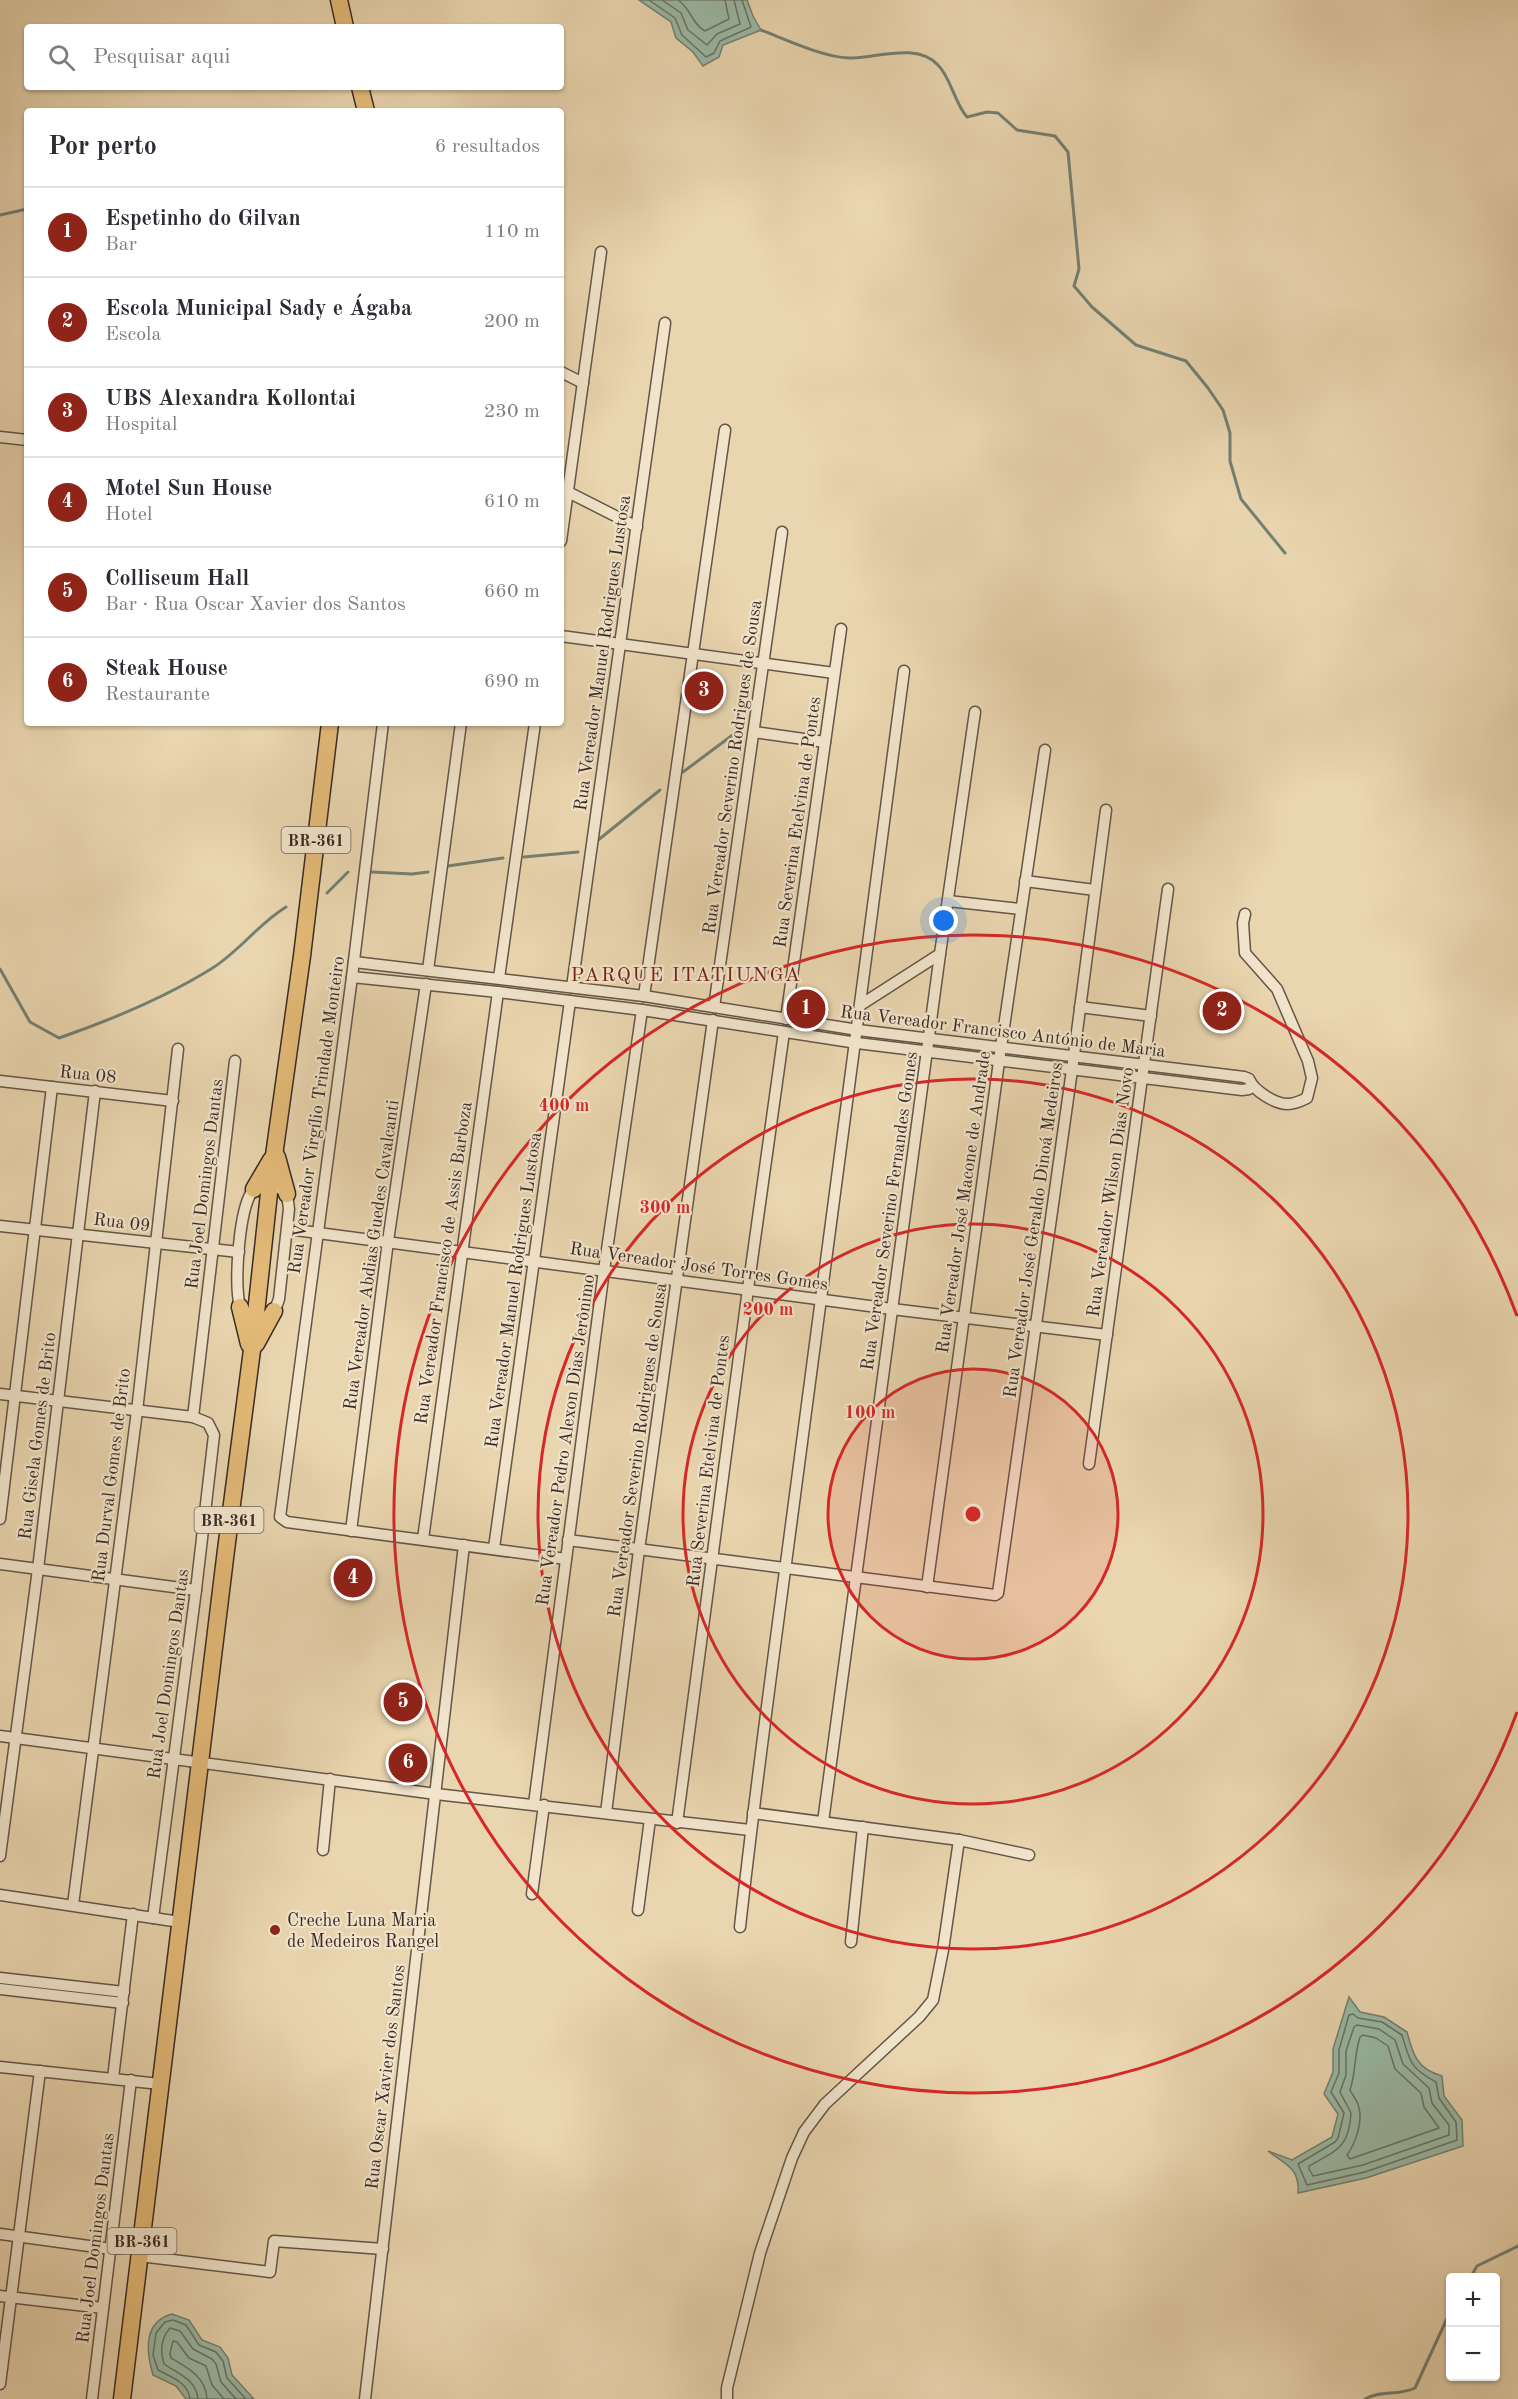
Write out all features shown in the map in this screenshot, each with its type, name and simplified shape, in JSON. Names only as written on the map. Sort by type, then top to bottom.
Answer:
[{"type":"main road","points":[[339,0],[344,24]]},
{"type":"main road","points":[[361,90],[365,108]]},
{"type":"main road","name":"BR-361","points":[[122,2399],[199,1763],[252,1352],[256,1317],[262,1186],[275,1152],[302,956],[330,726]]},
{"type":"main road","points":[[275,1152],[287,1194]]},
{"type":"main road","points":[[240,1306],[252,1352]]},
{"type":"main road","points":[[252,1352],[274,1311]]},
{"type":"street","points":[[564,520],[601,252]]},
{"type":"street","name":"Rua Vereador Manuel Rodrigues Lustosa","points":[[572,987],[665,323]]},
{"type":"street","points":[[564,374],[583,383]]},
{"type":"street","points":[[644,996],[725,430]]},
{"type":"street","points":[[0,436],[24,440]]},
{"type":"street","points":[[568,492],[637,527]]},
{"type":"street","name":"Rua Vereador Severino Rodrigues de Sousa","points":[[714,1007],[782,532]]},
{"type":"street","name":"Rua Severina Etelvina de Pontes","points":[[786,1019],[840,628]]},
{"type":"street","points":[[564,636],[834,672]]},
{"type":"street","points":[[740,1927],[750,1830],[820,1299],[862,1004],[904,671]]},
{"type":"street","name":"Rua Vereador Severino Fernandes Gomes","points":[[823,1822],[940,954],[975,712]]},
{"type":"street","name":"Rua Vereador Virgílio Trindade Monteiro","points":[[351,1531],[287,1522],[280,1517],[280,1512],[354,962],[383,726]]},
{"type":"street","points":[[428,970],[461,726]]},
{"type":"street","points":[[499,978],[535,726]]},
{"type":"street","points":[[754,732],[825,742]]},
{"type":"street","name":"Rua Vereador José Macone de Andrade","points":[[927,1587],[963,1316],[1045,750]]},
{"type":"street","name":"Rua Vereador José Geraldo Dinoá Medeiros","points":[[927,1587],[995,1595],[1001,1583],[1106,810]]},
{"type":"street","points":[[1025,880],[1095,890]]},
{"type":"street","name":"Rua Vereador Wilson Dias Novo","points":[[1089,1464],[1168,889]]},
{"type":"street","points":[[948,901],[1021,909]]},
{"type":"street","name":"Rua Vereador Francisco António de Maria","points":[[354,962],[644,996],[858,1030],[1244,1077],[1249,1079],[1251,1085],[1277,1102],[1295,1103],[1307,1098],[1312,1078],[1308,1061],[1277,989],[1245,953],[1243,923],[1245,914]]},
{"type":"street","points":[[862,1004],[940,954]]},
{"type":"street","points":[[352,977],[642,1010],[856,1043],[1143,1079],[1242,1090],[1249,1089],[1251,1085]]},
{"type":"street","name":"Rua Vereador Abdias Guedes Cavalcanti","points":[[351,1531],[388,1241],[426,984]]},
{"type":"street","name":"Rua Vereador Francisco de Assis Barboza","points":[[423,1539],[498,992]]},
{"type":"street","name":"Rua Vereador Manuel Rodrigues Lustosa","points":[[494,1548],[570,1001]]},
{"type":"street","points":[[1080,1007],[1151,1016]]},
{"type":"street","name":"Rua Vereador Pedro Alexon Dias Jerônimo","points":[[532,1894],[539,1805],[568,1540],[642,1010]]},
{"type":"street","name":"Rua Vereador Severino Rodrigues de Sousa","points":[[606,1813],[639,1550],[713,1020]]},
{"type":"street","name":"Rua Severina Etelvina de Pontes","points":[[677,1823],[784,1032]]},
{"type":"street","name":"Rua Durval Gomes de Brito","points":[[73,1905],[137,1411],[178,1050]]},
{"type":"street","name":"Rua Joel Domingos Dantas","points":[[153,1918],[214,1435],[208,1424],[193,1418],[235,1061]]},
{"type":"street","name":"Rua 08","points":[[0,1081],[173,1101]]},
{"type":"street","points":[[0,1519],[52,1087]]},
{"type":"street","name":"Rua Gisela Gomes de Brito","points":[[0,1856],[38,1569],[95,1091]]},
{"type":"street","points":[[277,1185],[287,1194],[288,1229],[280,1292],[274,1311],[263,1318],[250,1316],[240,1306],[237,1274],[247,1203],[262,1186],[277,1185]]},
{"type":"street","name":"Rua 09","points":[[0,1226],[239,1252]]},
{"type":"street","name":"Rua Vereador José Torres Gomes","points":[[288,1229],[892,1309],[1107,1335]]},
{"type":"street","points":[[0,1394],[193,1418]]},
{"type":"street","points":[[351,1531],[566,1559]]},
{"type":"street","points":[[568,1540],[927,1587]]},
{"type":"street","name":"Rua Oscar Xavier dos Santos","points":[[365,2399],[464,1545]]},
{"type":"street","points":[[0,1564],[196,1590]]},
{"type":"street","points":[[0,1736],[436,1794],[750,1830]]},
{"type":"street","points":[[322,1850],[330,1779]]},
{"type":"street","points":[[753,1813],[959,1840],[1029,1855]]},
{"type":"street","points":[[638,1910],[650,1819]]},
{"type":"street","points":[[851,1942],[863,1827]]},
{"type":"street","points":[[720,2399],[727,2393],[754,2274],[796,2147],[804,2132],[825,2104],[919,2017],[933,2000],[940,1971],[959,1840]]},
{"type":"street","points":[[0,1895],[180,1922]]},
{"type":"street","points":[[113,2079],[133,1914]]},
{"type":"street","points":[[0,1978],[124,1998]]},
{"type":"street","points":[[0,1989],[124,1998]]},
{"type":"street","points":[[0,2067],[160,2084]]},
{"type":"street","points":[[0,2384],[5,2296],[18,2237],[40,2071]]},
{"type":"street","name":"Rua Joel Domingos Dantas","points":[[92,2399],[130,2080]]},
{"type":"street","points":[[0,2234],[141,2251],[270,2272],[274,2241],[383,2249]]},
{"type":"street","points":[[5,2296],[103,2308]]},
{"type":"water","points":[[639,0],[747,0],[761,30],[723,45],[719,57],[703,66],[693,52],[676,38],[671,22]]},
{"type":"water","points":[[1349,1997],[1360,2012],[1384,2017],[1407,2032],[1417,2060],[1427,2069],[1442,2076],[1444,2096],[1462,2120],[1463,2146],[1366,2178],[1298,2193],[1297,2178],[1294,2172],[1268,2151],[1292,2160],[1332,2137],[1338,2114],[1324,2094],[1333,2072],[1333,2049]]},
{"type":"water","points":[[172,2314],[189,2320],[202,2340],[220,2347],[228,2358],[232,2375],[254,2399],[186,2399],[176,2386],[153,2375],[148,2347],[151,2330],[163,2318]]},
{"type":"waterway","points":[[761,30],[839,57],[896,53],[919,54],[929,58],[942,70],[967,117],[987,112],[998,113],[1017,130],[1055,136],[1068,152],[1079,269],[1074,286],[1092,307],[1136,345],[1186,361],[1208,388],[1223,410],[1230,433],[1230,461],[1241,499],[1285,553]]},
{"type":"waterway","points":[[0,215],[24,210]]},
{"type":"waterway","points":[[683,772],[742,728]]},
{"type":"waterway","points":[[597,841],[660,790]]},
{"type":"waterway","points":[[524,857],[578,852]]},
{"type":"waterway","points":[[448,866],[503,858]]},
{"type":"waterway","points":[[327,893],[348,872]]},
{"type":"waterway","points":[[372,872],[412,874],[428,872]]},
{"type":"waterway","points":[[0,969],[30,1022],[59,1038],[137,1008],[193,980],[221,962],[266,921],[286,907]]},
{"type":"waterway","points":[[1473,2273],[1477,2266],[1518,2246]]},
{"type":"waterway","points":[[1365,2399],[1415,2388],[1446,2321]]},
{"type":"place","name":"UBS Alexandra Kollontai","points":[[704,691]]},
{"type":"place","name":"Espetinho do Gilvan","points":[[806,1009]]},
{"type":"place","name":"Escola Municipal Sady e Ágaba","points":[[1222,1011]]},
{"type":"place","name":"Motel Sun House","points":[[353,1578]]},
{"type":"place","name":"Colliseum Hall","points":[[403,1702]]},
{"type":"place","name":"Steak House","points":[[408,1763]]},
{"type":"place","name":"Creche Luna Maria de Medeiros Rangel","points":[[275,1930]]},
{"type":"district","name":"PARQUE ITATIUNGA","points":[[686,974]]}]
